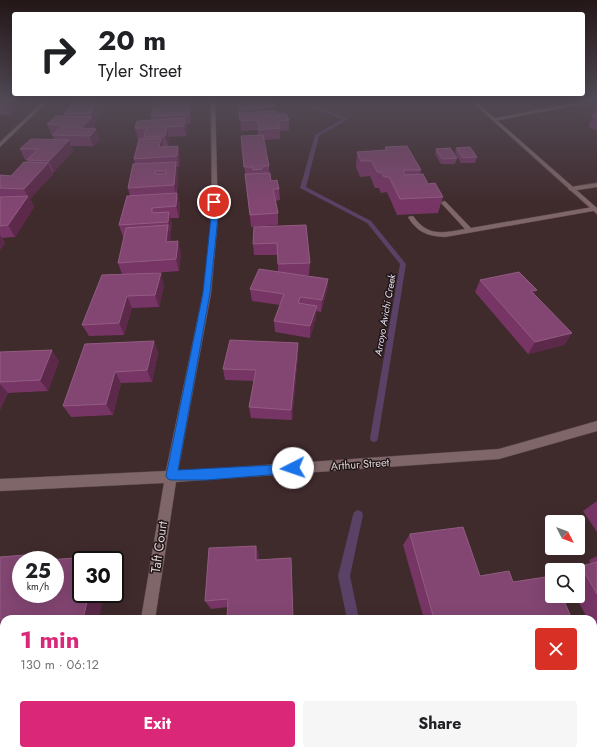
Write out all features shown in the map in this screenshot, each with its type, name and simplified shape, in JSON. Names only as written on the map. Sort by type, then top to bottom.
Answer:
[{"type":"street","points":[[0,145],[10,135]]},
{"type":"street","name":"Taft Court","points":[[149,615],[171,476],[207,293],[214,217],[213,135]]},
{"type":"street","points":[[512,135],[595,210]]},
{"type":"street","points":[[571,189],[597,185]]},
{"type":"street","points":[[444,203],[470,231]]},
{"type":"street","points":[[410,217],[416,226],[423,231],[433,235],[445,235],[595,210]]},
{"type":"street","name":"Arthur Street","points":[[0,485],[207,475],[499,454],[597,426]]},
{"type":"building","points":[[61,135],[91,135],[90,136]]},
{"type":"building","points":[[144,135],[165,135],[165,136],[144,137]]},
{"type":"building","points":[[263,135],[269,166],[262,166],[262,169],[253,170],[253,167],[244,167],[241,136]]},
{"type":"building","points":[[161,138],[159,147],[178,146],[177,156],[134,159],[139,139]]},
{"type":"building","points":[[31,139],[69,140],[49,161],[27,160],[38,149],[20,149]]},
{"type":"building","points":[[407,146],[421,170],[403,170],[405,175],[423,174],[428,184],[435,183],[443,197],[400,199],[389,177],[384,177],[381,172],[377,172],[372,161],[361,161],[357,152],[387,150],[385,147]]},
{"type":"building","points":[[470,147],[477,157],[463,158],[456,148]]},
{"type":"building","points":[[450,148],[457,158],[442,159],[436,149]]},
{"type":"building","points":[[24,162],[48,163],[24,189],[0,188],[0,175],[11,176]]},
{"type":"building","points":[[176,162],[174,185],[128,188],[133,164]],"holes":[[[155,171],[166,171],[166,174],[155,174]]]},
{"type":"building","points":[[270,173],[271,181],[277,180],[279,189],[273,189],[278,213],[250,215],[245,174]]},
{"type":"building","points":[[177,193],[176,206],[152,208],[152,213],[169,212],[168,222],[119,225],[127,196]]},
{"type":"building","points":[[28,196],[8,225],[0,226],[0,197]]},
{"type":"building","points":[[168,225],[166,242],[178,241],[176,259],[118,263],[126,228]]},
{"type":"building","points":[[306,225],[310,263],[278,264],[277,243],[253,244],[254,227]]},
{"type":"building","points":[[259,269],[328,279],[322,300],[300,297],[298,303],[317,306],[310,326],[274,321],[284,294],[250,289]]},
{"type":"building","points":[[519,272],[537,290],[531,291],[572,333],[535,342],[480,280]]},
{"type":"building","points":[[161,273],[155,295],[127,296],[119,323],[82,325],[102,275]]},
{"type":"building","points":[[230,340],[298,343],[291,410],[249,407],[256,370],[223,369]]},
{"type":"building","points":[[154,341],[147,370],[115,372],[106,404],[63,406],[85,344]]},
{"type":"building","points":[[52,350],[40,380],[0,382],[0,352]]},
{"type":"building","points":[[463,527],[480,576],[509,571],[513,582],[545,577],[545,603],[565,603],[570,615],[433,615],[410,534]]},
{"type":"building","points":[[256,546],[256,560],[291,558],[293,615],[227,615],[228,599],[205,601],[209,548]]},
{"type":"building","points":[[12,556],[12,603],[64,603],[64,559],[72,558],[72,603],[87,603],[84,615],[0,615],[0,557]]},
{"type":"building","points":[[597,562],[597,594],[585,573],[585,565]]},
{"type":"waterway","name":"Arroyo Avichi Creek","points":[[317,135],[303,188],[369,222],[403,264],[374,438]]},
{"type":"waterway","name":"Arroyo Avichi Creek","points":[[352,615],[344,576],[358,515]]},
{"type":"route","points":[[214,202],[207,293],[171,476],[207,475],[293,468]]}]
